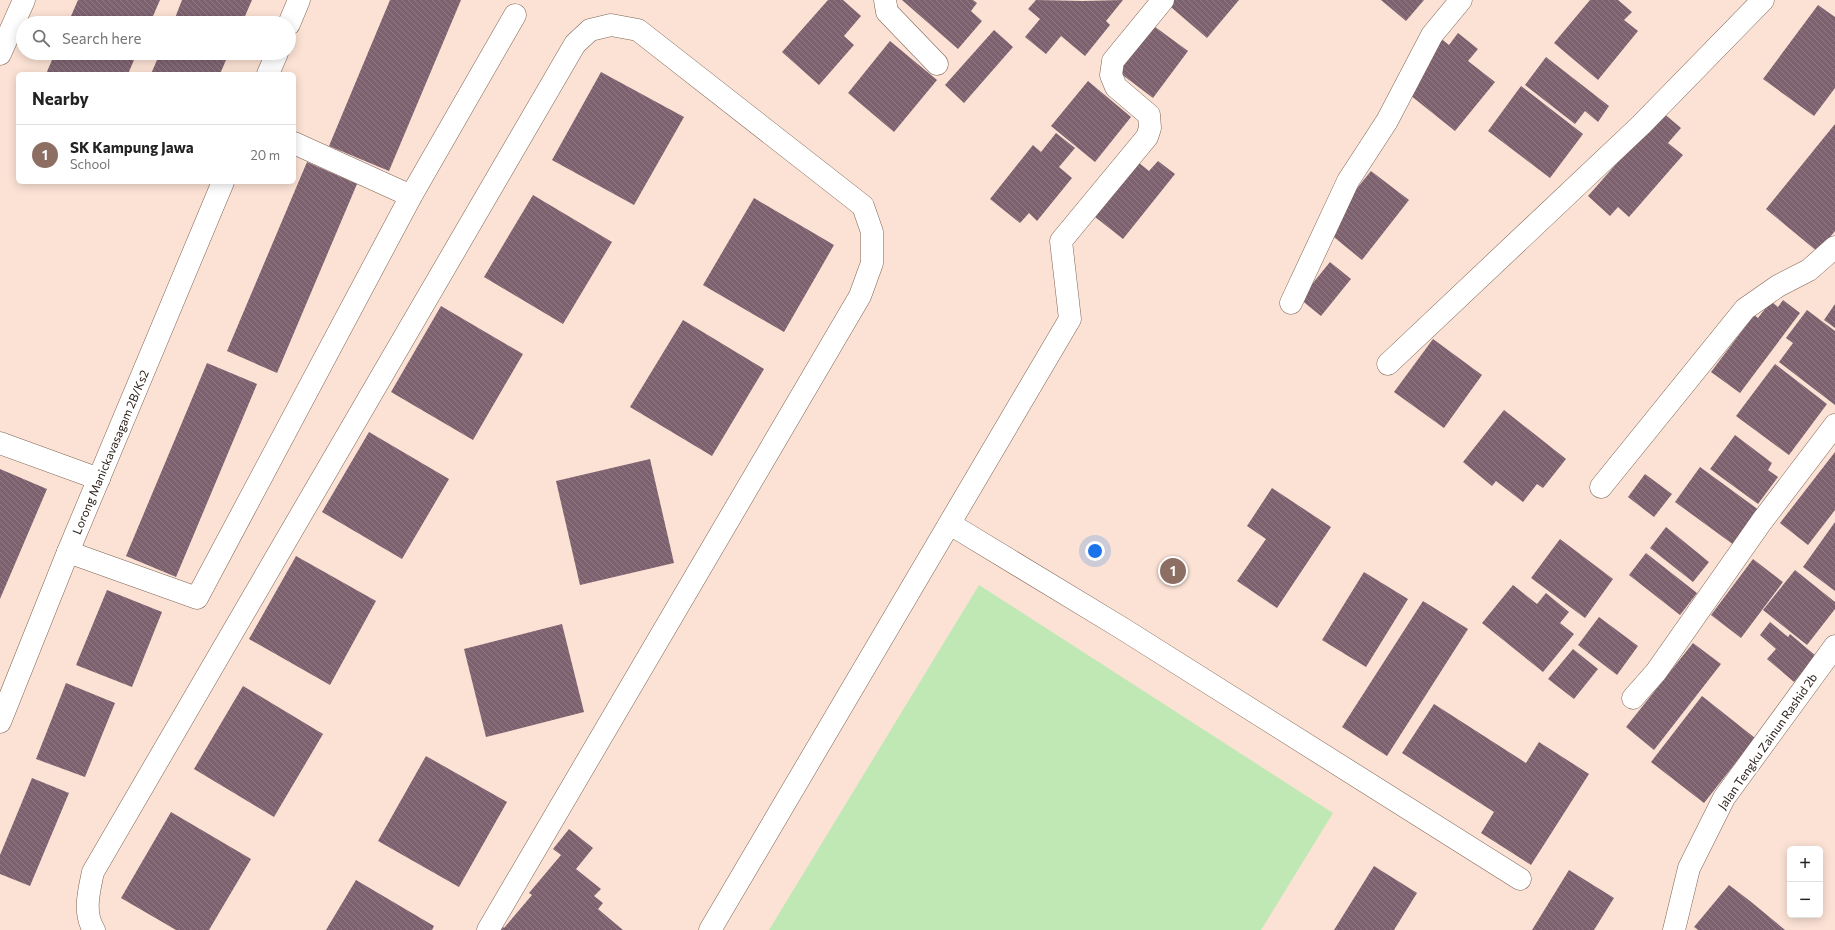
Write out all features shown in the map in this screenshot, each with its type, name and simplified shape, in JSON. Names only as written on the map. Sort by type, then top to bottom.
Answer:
[{"type":"street","points":[[17,16],[24,0]]},
{"type":"street","points":[[292,16],[299,0]]},
{"type":"street","points":[[885,0],[887,12],[937,64]]},
{"type":"street","points":[[710,930],[1070,320],[1061,241],[1147,138],[1150,128],[1149,115],[1116,87],[1111,75],[1113,61],[1163,0]]},
{"type":"street","points":[[1291,303],[1348,181],[1387,121],[1432,35],[1461,0]]},
{"type":"street","points":[[1388,364],[1641,125],[1763,0]]},
{"type":"street","points":[[68,552],[197,598],[411,196],[515,15]]},
{"type":"street","points":[[0,54],[16,18]]},
{"type":"street","points":[[94,930],[90,924],[87,900],[93,872],[575,44],[590,30],[612,25],[638,30],[863,206],[872,232],[872,263],[860,296],[488,930]]},
{"type":"street","points":[[269,72],[274,60]]},
{"type":"street","points":[[296,144],[411,196]]},
{"type":"street","name":"Lorong Manickavasagam 2B/Ks2","points":[[0,722],[68,552],[222,184]]},
{"type":"street","points":[[1601,487],[1745,309],[1778,286],[1809,270],[1835,247]]},
{"type":"street","points":[[1633,698],[1656,672],[1762,521],[1835,425]]},
{"type":"street","points":[[0,443],[99,480]]},
{"type":"street","points":[[950,524],[1120,627],[1520,879]]},
{"type":"street","name":"Jalan Tengku Zainun Rashid 2b","points":[[1674,930],[1689,868],[1724,798],[1835,646]]},
{"type":"green space","points":[[979,585],[1333,813],[1261,930],[769,930]]},
{"type":"building","points":[[78,0],[160,0],[153,16],[71,16]]},
{"type":"building","points":[[182,0],[252,0],[245,16],[176,16]]},
{"type":"building","points":[[390,0],[461,0],[389,171],[329,146]]},
{"type":"building","points":[[828,0],[843,0],[861,16],[844,36],[854,45],[819,85],[782,52]]},
{"type":"building","points":[[902,0],[973,0],[977,3],[971,11],[982,21],[958,49]]},
{"type":"building","points":[[1036,0],[1123,0],[1106,21],[1110,25],[1085,56],[1061,36],[1046,54],[1025,37],[1040,19],[1028,9]]},
{"type":"building","points":[[1167,0],[1239,0],[1207,38],[1165,2]]},
{"type":"building","points":[[1381,0],[1424,0],[1406,21]]},
{"type":"building","points":[[1590,0],[1618,0],[1632,12],[1624,20],[1638,31],[1598,80],[1554,43]]},
{"type":"building","points":[[1818,5],[1835,17],[1835,88],[1814,116],[1763,79]]},
{"type":"building","points":[[1147,21],[1188,51],[1153,98],[1112,67]]},
{"type":"building","points":[[994,30],[1013,47],[964,103],[945,85]]},
{"type":"building","points":[[1458,33],[1478,49],[1468,61],[1495,82],[1455,131],[1400,87],[1439,37],[1449,45]]},
{"type":"building","points":[[890,41],[937,80],[894,132],[848,93]]},
{"type":"building","points":[[1546,57],[1609,106],[1598,122],[1585,111],[1575,124],[1525,85]]},
{"type":"building","points":[[52,60],[134,60],[129,72],[47,72]]},
{"type":"building","points":[[157,60],[226,60],[221,72],[152,72]]},
{"type":"building","points":[[601,72],[684,117],[634,205],[552,160]]},
{"type":"building","points":[[1088,81],[1131,117],[1095,162],[1051,126]]},
{"type":"building","points":[[1521,86],[1583,134],[1550,178],[1488,131]]},
{"type":"building","points":[[1662,112],[1681,128],[1668,143],[1683,155],[1629,217],[1618,207],[1610,216],[1588,196]]},
{"type":"building","points":[[1835,124],[1835,231],[1818,252],[1766,209]]},
{"type":"building","points":[[1056,133],[1075,148],[1059,167],[1072,178],[1037,221],[1029,213],[1020,223],[990,199],[1033,145],[1041,152]]},
{"type":"building","points":[[1128,154],[1149,171],[1158,161],[1175,174],[1123,239],[1085,209]]},
{"type":"building","points":[[307,162],[357,184],[277,373],[227,351]]},
{"type":"building","points":[[1371,171],[1409,200],[1362,260],[1324,229]]},
{"type":"building","points":[[533,195],[612,242],[563,324],[484,277]]},
{"type":"building","points":[[754,198],[834,245],[784,332],[703,285]]},
{"type":"building","points":[[1330,262],[1351,279],[1321,316],[1300,299]]},
{"type":"building","points":[[1783,300],[1800,313],[1740,393],[1711,372],[1754,315],[1758,318],[1771,301],[1778,307]]},
{"type":"building","points":[[1835,304],[1835,328],[1824,320]]},
{"type":"building","points":[[441,306],[523,354],[473,440],[391,392]]},
{"type":"building","points":[[1807,310],[1835,331],[1835,405],[1779,362],[1793,343],[1786,338]]},
{"type":"building","points":[[683,320],[764,369],[712,456],[630,407]]},
{"type":"building","points":[[1433,339],[1482,375],[1444,428],[1394,392]]},
{"type":"building","points":[[207,363],[257,384],[176,577],[126,556]]},
{"type":"building","points":[[1775,364],[1827,404],[1789,455],[1736,416]]},
{"type":"building","points":[[1504,410],[1566,459],[1543,488],[1537,484],[1523,502],[1496,481],[1492,486],[1463,462]]},
{"type":"building","points":[[369,432],[449,479],[402,559],[322,512]]},
{"type":"building","points":[[1735,435],[1772,463],[1768,470],[1778,477],[1758,504],[1710,469]]},
{"type":"building","points":[[1835,452],[1835,510],[1808,545],[1780,523]]},
{"type":"building","points":[[650,459],[674,563],[580,585],[556,481]]},
{"type":"building","points":[[1700,467],[1763,513],[1738,548],[1675,502]]},
{"type":"building","points":[[0,469],[47,489],[0,599]]},
{"type":"building","points":[[1645,474],[1672,494],[1654,517],[1628,497]]},
{"type":"building","points":[[1272,488],[1331,527],[1277,608],[1237,581],[1266,539],[1247,526]]},
{"type":"building","points":[[1835,522],[1835,591],[1803,567]]},
{"type":"building","points":[[1666,527],[1709,562],[1693,582],[1650,548]]},
{"type":"building","points":[[1560,539],[1613,579],[1585,618],[1531,578]]},
{"type":"building","points":[[1646,553],[1697,593],[1680,615],[1629,575]]},
{"type":"building","points":[[296,556],[376,601],[330,685],[249,639]]},
{"type":"building","points":[[1753,559],[1783,582],[1741,638],[1711,615]]},
{"type":"building","points":[[1795,570],[1835,602],[1835,609],[1807,645],[1763,610]]},
{"type":"building","points":[[1364,572],[1408,599],[1366,667],[1322,640]]},
{"type":"building","points":[[1513,585],[1537,604],[1546,593],[1569,612],[1560,623],[1574,634],[1543,672],[1482,623]]},
{"type":"building","points":[[107,590],[162,612],[132,687],[76,665]]},
{"type":"building","points":[[1423,601],[1468,629],[1387,756],[1342,727]]},
{"type":"building","points":[[1599,617],[1638,646],[1617,675],[1578,645]]},
{"type":"building","points":[[1770,622],[1788,637],[1790,634],[1816,656],[1794,682],[1767,659],[1776,649],[1760,635]]},
{"type":"building","points":[[562,624],[584,712],[486,737],[464,649]]},
{"type":"building","points":[[1693,643],[1721,664],[1654,750],[1626,727]]},
{"type":"building","points":[[1573,649],[1598,669],[1574,699],[1548,679]]},
{"type":"building","points":[[66,683],[115,703],[85,777],[36,759]]},
{"type":"building","points":[[243,686],[323,734],[274,817],[194,769]]},
{"type":"building","points":[[1702,696],[1755,738],[1704,803],[1651,762]]},
{"type":"building","points":[[1434,704],[1526,763],[1539,742],[1589,774],[1531,865],[1481,833],[1494,812],[1402,753]]},
{"type":"building","points":[[426,756],[507,802],[459,887],[378,841]]},
{"type":"building","points":[[32,778],[69,793],[30,886],[0,874],[0,855]]},
{"type":"building","points":[[171,812],[251,859],[209,930],[176,930],[121,898]]},
{"type":"building","points":[[569,829],[593,848],[576,869],[601,889],[594,896],[603,903],[598,909],[623,930],[495,930],[500,924],[504,928],[532,895],[529,893],[561,855],[553,849]]},
{"type":"building","points":[[1374,866],[1417,893],[1394,930],[1334,930]]},
{"type":"building","points":[[1569,870],[1614,898],[1594,930],[1532,930]]},
{"type":"building","points":[[356,880],[434,926],[432,930],[326,930]]},
{"type":"building","points":[[1729,885],[1785,930],[1698,930],[1694,927]]},
{"type":"place","name":"SK Kampung Jawa","points":[[1173,571]]}]
